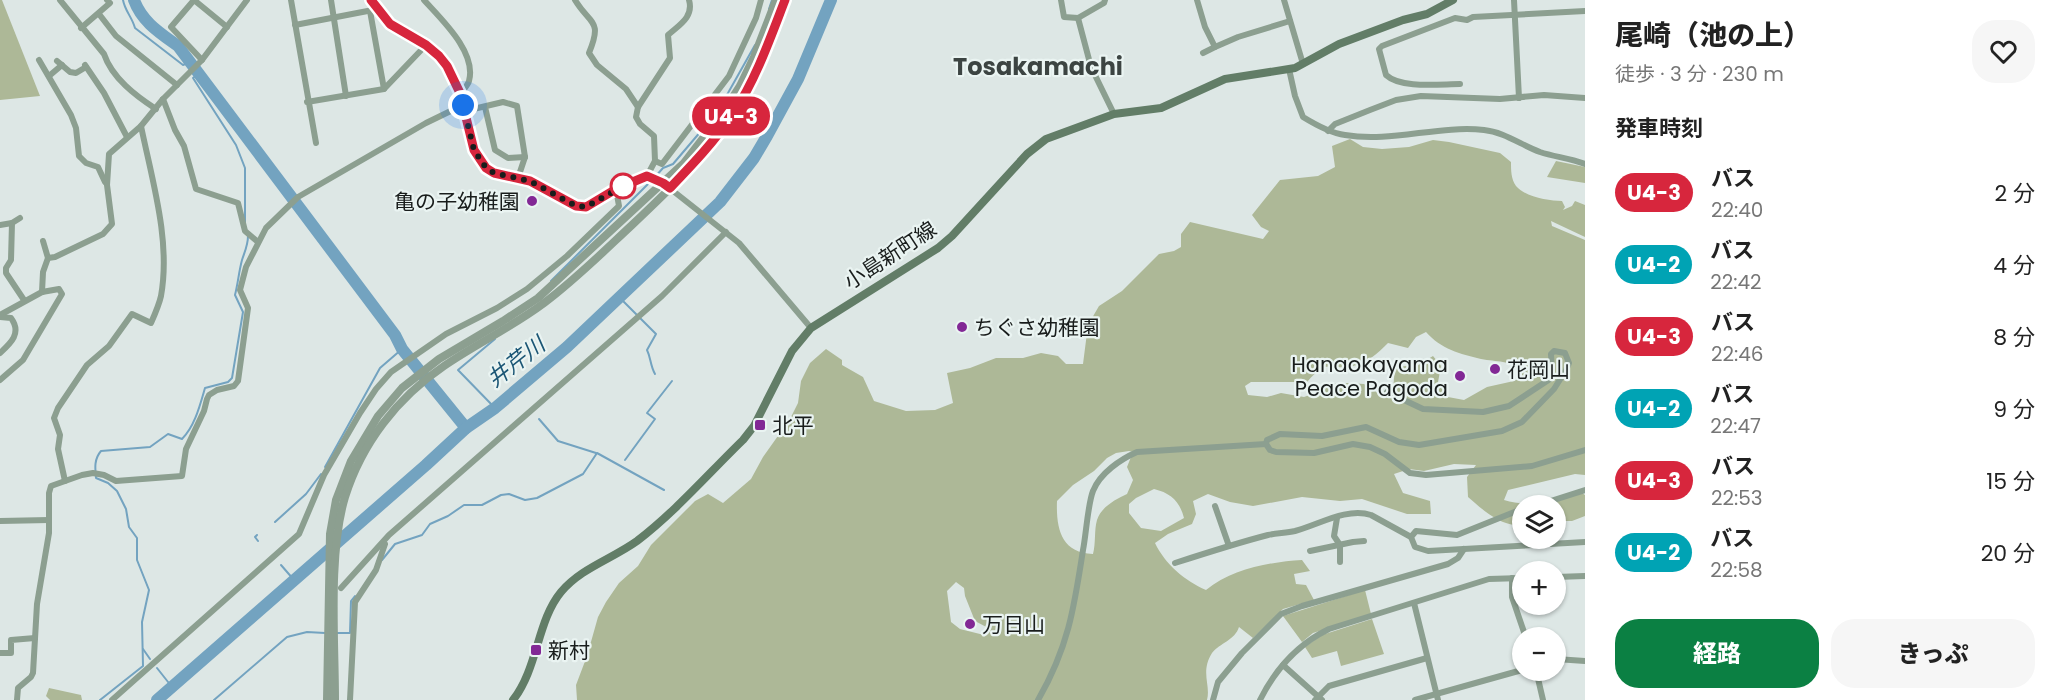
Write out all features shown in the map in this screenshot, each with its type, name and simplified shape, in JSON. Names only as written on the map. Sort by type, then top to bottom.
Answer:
[{"type":"main road","name":"小島新町線","points":[[514,700],[522,688],[550,610],[563,590],[588,570],[635,542],[661,520],[743,440],[754,426],[792,351],[811,328],[952,237],[1039,143],[1061,132],[1114,114],[1161,108],[1225,79],[1289,69],[1340,45],[1403,20],[1427,14],[1453,0]]},
{"type":"street","points":[[60,0],[135,96],[156,109]]},
{"type":"street","points":[[81,28],[110,3],[107,0]]},
{"type":"street","points":[[201,60],[171,27],[195,0],[227,27]]},
{"type":"street","points":[[48,258],[55,257],[109,229],[112,224],[112,214],[107,185],[109,154],[141,126],[163,99],[188,75],[247,0]]},
{"type":"street","points":[[291,0],[307,102],[316,143]]},
{"type":"street","points":[[331,0],[346,96]]},
{"type":"street","points":[[371,0],[390,24],[426,45],[447,66],[460,93],[474,150],[481,162],[494,173],[530,181],[576,206],[586,207],[616,189],[647,176],[655,162],[654,136],[640,124],[636,117],[638,106],[670,58],[668,35],[690,15],[690,0]]},
{"type":"street","points":[[424,0],[465,51],[469,82],[460,93]]},
{"type":"street","points":[[575,0],[580,9],[593,20],[596,30],[596,37],[589,52],[597,65],[626,89],[638,106]]},
{"type":"street","points":[[655,162],[662,164],[729,76],[756,18],[761,0]]},
{"type":"street","points":[[667,186],[724,111],[754,57],[776,0]]},
{"type":"street","points":[[327,700],[330,534],[336,500],[351,461],[378,416],[396,394],[538,298],[699,158],[733,114],[761,61],[785,0]]},
{"type":"street","points":[[1061,0],[1064,17],[1078,18],[1104,3],[1105,0]]},
{"type":"street","points":[[1197,0],[1205,27],[1215,47]]},
{"type":"street","points":[[1284,0],[1302,64]]},
{"type":"street","points":[[1514,0],[1519,98]]},
{"type":"street","points":[[295,25],[378,9]]},
{"type":"street","points":[[370,10],[384,89]]},
{"type":"street","points":[[1460,84],[1411,84],[1389,78],[1386,75],[1379,49],[1455,18],[1467,20],[1473,17],[1585,11]]},
{"type":"street","points":[[99,14],[116,36],[177,85]]},
{"type":"street","points":[[756,18],[769,21]]},
{"type":"street","points":[[1078,18],[1091,67],[1114,114]]},
{"type":"street","points":[[1203,53],[1257,31],[1290,21]]},
{"type":"street","points":[[307,102],[384,89],[426,45]]},
{"type":"street","points":[[39,60],[64,101],[76,128],[79,156],[86,163],[98,167],[107,185]]},
{"type":"street","points":[[49,76],[59,63],[70,72],[76,73],[86,66],[104,93],[127,137]]},
{"type":"street","points":[[1289,69],[1303,117],[1328,131],[1346,135],[1382,136],[1422,131],[1486,130],[1540,152],[1585,164]]},
{"type":"street","points":[[1328,131],[1335,124],[1362,112],[1396,100],[1422,96],[1519,98],[1544,94],[1585,98]]},
{"type":"street","points":[[163,99],[184,146],[196,189],[238,203],[245,231],[258,242]]},
{"type":"street","points":[[18,700],[18,688],[33,673],[37,604],[48,536],[51,486],[93,473],[116,481],[182,476],[186,448],[204,411],[209,394],[234,386],[238,381],[248,308],[240,290],[246,267],[266,228],[298,197],[426,123],[464,108],[485,107],[503,102],[517,106],[525,157],[518,178]]},
{"type":"street","points":[[710,103],[724,111]]},
{"type":"street","points":[[485,107],[495,150],[508,158],[525,157]]},
{"type":"street","points":[[64,481],[58,449],[60,435],[54,418],[58,408],[87,365],[109,346],[132,314],[151,323],[161,297],[163,259],[160,222],[141,126]]},
{"type":"street","points":[[647,176],[667,186],[725,230],[739,243],[811,328]]},
{"type":"street","points":[[112,700],[299,534],[324,475],[360,412],[391,372],[446,334],[510,301],[543,276],[619,206],[616,189]]},
{"type":"street","points":[[0,225],[12,223],[20,218]]},
{"type":"street","points":[[12,223],[10,260],[6,273],[24,300]]},
{"type":"street","points":[[338,590],[389,536],[662,296],[725,230]]},
{"type":"street","points":[[42,292],[43,272],[48,258],[43,240]]},
{"type":"street","points":[[0,316],[24,300],[42,292],[59,289],[62,294],[23,360],[0,380]]},
{"type":"street","points":[[0,316],[11,318],[15,324],[14,340],[0,353]]},
{"type":"street","points":[[1266,444],[1268,440],[1280,434],[1322,436],[1366,427],[1399,442],[1419,446],[1502,431],[1522,422],[1547,398],[1566,370],[1568,360],[1565,353],[1554,351],[1551,354],[1551,379],[1509,406],[1492,411],[1423,409],[1387,392]]},
{"type":"street","points":[[335,700],[339,525],[345,497],[359,462],[380,426],[416,382]]},
{"type":"street","points":[[1266,444],[1270,450],[1276,452],[1320,452],[1353,444],[1370,447],[1385,454],[1410,473],[1426,475],[1532,466],[1585,450]]},
{"type":"street","points":[[1038,700],[1053,674],[1065,644],[1075,606],[1093,490],[1105,474],[1124,458],[1137,452],[1266,444]]},
{"type":"street","points":[[1566,496],[1585,490]]},
{"type":"street","points":[[1215,506],[1229,546]]},
{"type":"street","points":[[1175,563],[1229,546],[1295,531],[1350,514],[1365,513],[1412,537],[1415,547],[1421,550],[1585,542]]},
{"type":"street","points":[[1412,537],[1416,531],[1457,535],[1512,513]]},
{"type":"street","points":[[1337,518],[1334,536],[1340,545],[1340,562]]},
{"type":"street","points":[[0,520],[49,520]]},
{"type":"street","points":[[350,700],[355,602],[376,570],[381,551],[389,536]]},
{"type":"street","points":[[1310,551],[1364,541]]},
{"type":"street","points":[[1213,700],[1218,682],[1227,668],[1281,614],[1448,564],[1458,558],[1464,549]]},
{"type":"street","points":[[1566,577],[1585,576]]},
{"type":"street","points":[[1260,700],[1269,682],[1301,645],[1329,629],[1488,579],[1512,578]]},
{"type":"street","points":[[1414,603],[1438,697]]},
{"type":"street","points":[[0,653],[11,653],[11,640],[35,638]]},
{"type":"street","points":[[1283,665],[1318,699],[1329,686],[1427,658]]},
{"type":"street","points":[[1566,660],[1585,662]]},
{"type":"street","points":[[1415,700],[1438,697],[1512,673]]},
{"type":"street","points":[[1539,681],[1543,700]]},
{"type":"green space","points":[[0,0],[2,0],[40,96],[0,100]]},
{"type":"green space","points":[[1350,139],[1363,147],[1382,149],[1409,147],[1433,140],[1449,142],[1500,153],[1511,162],[1516,186],[1531,196],[1562,201],[1565,207],[1563,210],[1572,206],[1575,201],[1585,205],[1585,237],[1551,221],[1552,226],[1585,240],[1585,475],[1575,474],[1508,490],[1504,500],[1512,502],[1512,525],[1500,521],[1468,497],[1467,477],[1476,465],[1454,464],[1424,471],[1409,469],[1394,474],[1403,493],[1430,501],[1431,514],[1407,514],[1362,499],[1340,501],[1302,497],[1253,506],[1230,502],[1208,494],[1193,501],[1196,514],[1192,524],[1168,534],[1155,543],[1164,558],[1183,577],[1206,590],[1227,577],[1251,568],[1302,560],[1310,571],[1294,574],[1296,584],[1306,585],[1314,600],[1283,609],[1253,638],[1239,627],[1231,638],[1212,653],[1206,672],[1207,700],[577,700],[576,685],[598,617],[619,583],[638,566],[651,545],[695,501],[708,494],[723,503],[751,479],[763,457],[790,419],[798,403],[801,381],[810,363],[826,349],[842,360],[842,365],[863,377],[874,401],[906,411],[935,410],[953,403],[947,373],[970,368],[996,358],[1023,358],[1041,353],[1058,356],[1066,364],[1083,364],[1088,325],[1099,306],[1122,291],[1159,254],[1181,247],[1181,234],[1190,222],[1263,239],[1269,231],[1261,227],[1252,215],[1280,180],[1318,176],[1335,167],[1332,146]],"holes":[[[1426,332],[1444,347],[1458,353],[1513,365],[1522,371],[1522,377],[1487,387],[1464,400],[1448,397],[1438,382],[1441,366],[1433,356],[1412,369],[1406,366],[1395,367],[1393,390],[1384,397],[1364,384],[1330,384],[1323,390],[1304,397],[1281,393],[1267,397],[1248,395],[1245,386],[1251,382],[1307,382],[1324,367],[1344,367],[1363,363],[1388,343],[1408,348],[1416,337]],[[1133,452],[1127,467],[1133,480],[1127,494],[1109,504],[1099,515],[1093,554],[1082,553],[1074,549],[1067,544],[1060,529],[1057,501],[1107,458],[1116,453]],[[1154,489],[1174,499],[1184,518],[1161,531],[1141,528],[1129,513],[1129,504]],[[956,582],[964,588],[975,621],[990,629],[984,635],[960,629],[951,622],[947,591]]]},
{"type":"green space","points":[[1556,161],[1585,167],[1585,183],[1547,177]]},
{"type":"green space","points":[[1582,493],[1585,495],[1585,516],[1566,521],[1566,498]]},
{"type":"green space","points":[[1365,590],[1371,614],[1313,633],[1302,642],[1283,616]]},
{"type":"green space","points":[[1372,619],[1384,654],[1341,666],[1337,651],[1312,658],[1305,647],[1322,635]]},
{"type":"green space","points":[[49,688],[81,695],[82,700],[50,700],[46,696]]},
{"type":"waterway","points":[[123,0],[135,28],[183,65],[190,62]]},
{"type":"waterway","points":[[134,0],[147,21],[178,46],[395,335],[402,349],[466,428]]},
{"type":"waterway","points":[[769,9],[772,0]]},
{"type":"waterway","name":"井芹川","points":[[157,700],[466,428],[495,408],[567,347],[720,202],[754,158],[767,136],[798,79],[831,0]]},
{"type":"waterway","points":[[655,177],[663,168],[673,164],[707,124],[728,93],[755,45]]},
{"type":"waterway","points":[[198,74],[193,78],[236,145],[245,168],[245,222]]},
{"type":"waterway","points":[[551,281],[651,181]]},
{"type":"waterway","points":[[100,700],[143,666],[142,622],[149,590],[137,560],[137,538],[129,527],[126,509],[117,491],[108,483],[96,478],[96,460],[101,451],[150,447],[168,434],[182,439],[194,422],[205,388],[228,382],[232,378],[243,312],[235,295],[248,236]]},
{"type":"waterway","points":[[621,299],[656,334],[647,350],[655,374]]},
{"type":"waterway","points":[[495,339],[458,370],[495,408]]},
{"type":"waterway","points":[[325,467],[380,368],[402,349]]},
{"type":"waterway","points":[[625,460],[655,419],[647,413],[672,381]]},
{"type":"waterway","points":[[539,419],[558,441],[596,453]]},
{"type":"waterway","points":[[382,560],[395,544],[422,535],[430,524],[464,505],[482,505],[501,495],[509,494],[525,500],[537,498],[583,474],[597,453],[664,490]]},
{"type":"waterway","points":[[275,522],[306,494],[321,474]]},
{"type":"waterway","points":[[257,535],[255,537],[258,541]]},
{"type":"waterway","points":[[281,565],[294,580]]},
{"type":"waterway","points":[[337,633],[350,633],[351,601],[355,596]]},
{"type":"waterway","points":[[214,700],[287,637],[307,632],[325,633]]},
{"type":"waterway","points":[[143,649],[150,659]]},
{"type":"waterway","points":[[157,668],[172,687]]},
{"type":"bus line","name":"U4-3","points":[[371,0],[390,24],[426,45],[447,66],[460,93],[474,150],[486,168],[494,173],[530,181],[576,206],[586,207],[616,189],[647,176],[670,188],[699,158],[733,114],[761,61],[785,0]]},
{"type":"place","name":"亀の子幼稚園","points":[[532,201]]},
{"type":"place","name":"ちぐさ幼稚園","points":[[962,327]]},
{"type":"place","name":"花岡山","points":[[1495,369]]},
{"type":"place","name":"Hanaokayama Peace Pagoda","points":[[1460,376]]},
{"type":"place","name":"北平","points":[[760,425]]},
{"type":"place","name":"万日山","points":[[970,624]]},
{"type":"place","name":"新村","points":[[536,650]]},
{"type":"district","name":"Tosakamachi","points":[[1038,66]]},
{"type":"route","points":[[463,105],[474,150],[486,168],[494,173],[530,181],[576,206],[591,205],[623,186]]}]
